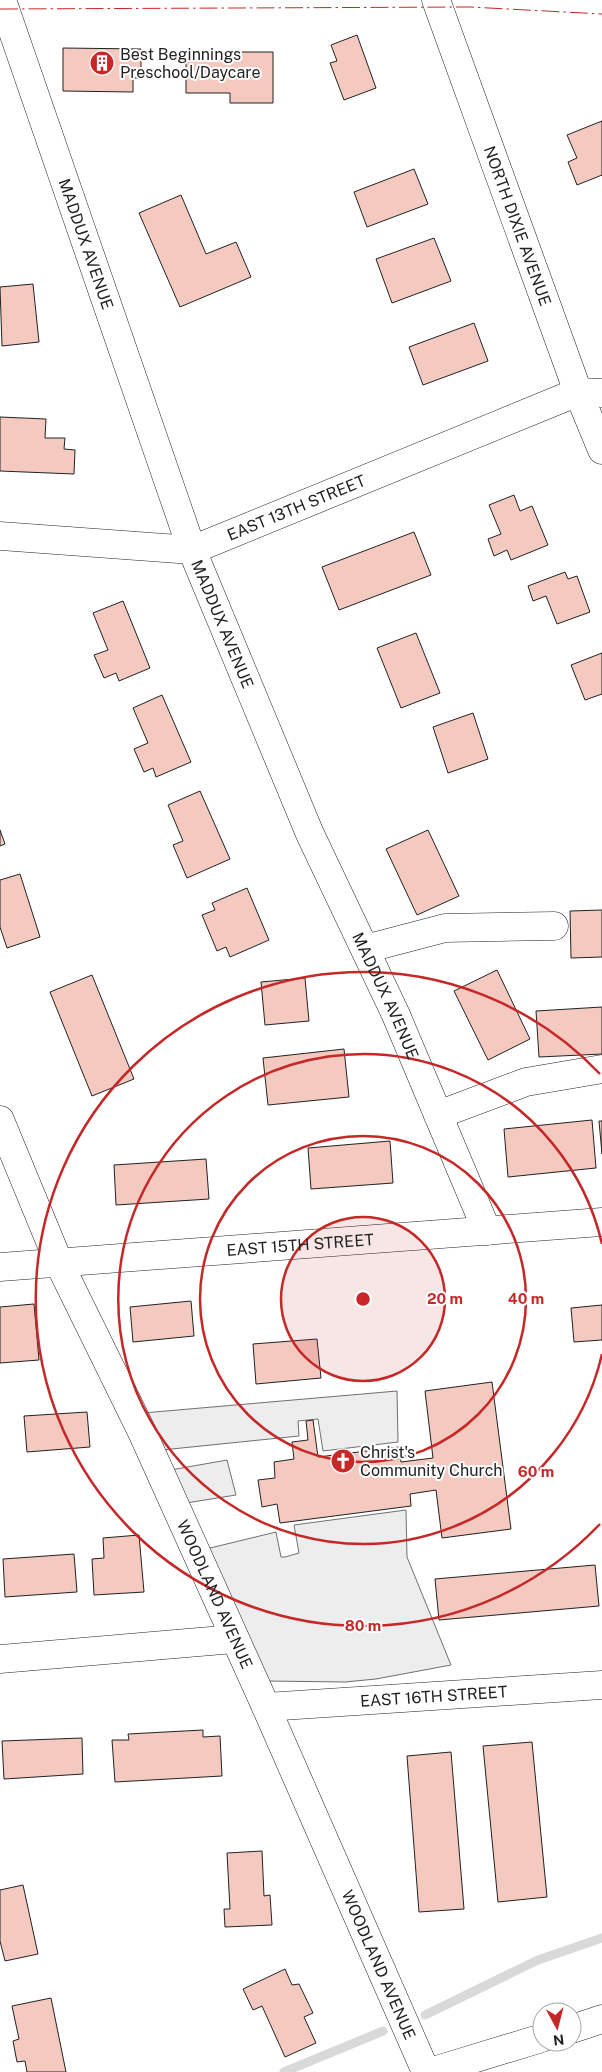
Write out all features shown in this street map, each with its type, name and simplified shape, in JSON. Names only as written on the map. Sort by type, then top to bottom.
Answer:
[{"type":"street","name":"MADDUX AVENUE","points":[[2,0],[192,550],[310,834],[396,1015],[487,1232]]},
{"type":"street","name":"NORTH DIXIE AVENUE","points":[[436,0],[590,392],[602,450]]},
{"type":"street","name":"EAST 13TH STREET","points":[[0,536],[192,550],[590,392]]},
{"type":"street","points":[[365,949],[445,928],[554,926]]},
{"type":"street","points":[[438,1115],[526,1082],[602,1069]]},
{"type":"street","name":"WOODLAND AVENUE","points":[[0,1120],[59,1264],[142,1432],[428,2072]]},
{"type":"street","name":"EAST 15TH STREET","points":[[0,1267],[602,1222]]},
{"type":"street","points":[[0,1659],[234,1639]]},
{"type":"street","name":"EAST 16TH STREET","points":[[266,1707],[602,1685]]},
{"type":"street","points":[[582,2026],[602,2020]]},
{"type":"street","points":[[428,2072],[532,2041]]},
{"type":"shaded area","points":[[397,1391],[398,1442],[323,1451],[318,1419],[298,1421],[299,1436],[162,1450],[143,1413]]},
{"type":"shaded area","points":[[227,1460],[236,1495],[180,1504],[165,1471]]},
{"type":"shaded area","points":[[406,1510],[407,1557],[451,1665],[376,1679],[345,1682],[265,1681],[202,1550],[276,1532],[281,1557],[285,1557],[299,1553],[294,1525]]},
{"type":"building","points":[[357,35],[376,88],[344,100],[330,63],[337,61],[331,45]]},
{"type":"building","name":"Best Beginnings Preschool/Daycare","points":[[63,48],[141,49],[141,78],[133,78],[133,92],[63,91]]},
{"type":"building","points":[[227,52],[273,52],[273,103],[230,103],[230,93],[186,93],[186,59],[227,59]]},
{"type":"building","points":[[602,121],[602,175],[577,185],[568,162],[577,158],[567,135]]},
{"type":"building","points":[[414,169],[428,204],[367,227],[354,192]]},
{"type":"building","points":[[181,195],[206,254],[236,242],[251,277],[180,307],[139,213]]},
{"type":"building","points":[[434,238],[451,281],[392,303],[376,259]]},
{"type":"building","points":[[33,284],[39,342],[2,346],[0,287]]},
{"type":"building","points":[[474,323],[488,361],[423,385],[409,347]]},
{"type":"building","points":[[0,417],[46,419],[45,438],[65,438],[64,449],[75,450],[74,474],[0,471]]},
{"type":"building","points":[[514,495],[520,511],[532,506],[548,545],[511,560],[507,550],[494,556],[488,539],[501,534],[489,505]]},
{"type":"building","points":[[414,532],[431,575],[339,610],[322,567]]},
{"type":"building","points":[[565,572],[568,579],[577,576],[590,612],[557,624],[546,596],[533,601],[528,586]]},
{"type":"building","points":[[123,601],[150,668],[119,681],[116,673],[104,678],[94,655],[108,650],[93,613]]},
{"type":"building","points":[[416,633],[440,693],[401,708],[377,648]]},
{"type":"building","points":[[602,653],[602,694],[585,700],[571,665]]},
{"type":"building","points":[[162,695],[191,762],[156,777],[153,768],[144,772],[134,749],[148,743],[133,708]]},
{"type":"building","points":[[473,713],[488,759],[448,773],[433,727]]},
{"type":"building","points":[[200,791],[230,859],[187,878],[173,845],[183,841],[168,805]]},
{"type":"building","points":[[0,830],[5,844],[0,846]]},
{"type":"building","points":[[428,830],[459,896],[417,915],[386,849]]},
{"type":"building","points":[[20,874],[40,937],[7,948],[0,927],[0,880]]},
{"type":"building","points":[[247,888],[269,940],[230,957],[226,947],[217,951],[202,915],[215,910],[212,903]]},
{"type":"building","points":[[602,910],[602,957],[571,958],[570,911]]},
{"type":"building","points":[[497,970],[530,1039],[488,1060],[454,991]]},
{"type":"building","points":[[92,975],[134,1079],[92,1096],[50,992]]},
{"type":"building","points":[[305,978],[309,1021],[265,1025],[261,982]]},
{"type":"building","points":[[602,1007],[602,1054],[539,1057],[536,1011]]},
{"type":"building","points":[[344,1049],[349,1097],[268,1105],[263,1058]]},
{"type":"building","points":[[592,1120],[596,1168],[508,1177],[504,1129]]},
{"type":"building","points":[[599,1121],[602,1121],[602,1154]]},
{"type":"building","points":[[390,1141],[393,1183],[311,1189],[308,1148]]},
{"type":"building","points":[[206,1159],[209,1199],[116,1205],[114,1165]]},
{"type":"building","points":[[191,1301],[194,1336],[133,1342],[130,1307]]},
{"type":"building","points":[[34,1304],[39,1360],[0,1363],[0,1307]]},
{"type":"building","points":[[602,1305],[602,1340],[574,1342],[571,1308]]},
{"type":"building","points":[[317,1339],[321,1378],[256,1384],[253,1344]]},
{"type":"building","name":"Christ's Community Church","points":[[492,1382],[511,1529],[442,1538],[436,1490],[410,1494],[411,1506],[280,1523],[277,1504],[262,1507],[258,1480],[275,1478],[274,1462],[294,1459],[292,1442],[308,1440],[306,1421],[313,1420],[318,1457],[399,1447],[401,1462],[433,1458],[425,1391]]},
{"type":"building","points":[[87,1412],[90,1447],[27,1452],[24,1416]]},
{"type":"building","points":[[139,1535],[144,1592],[94,1595],[92,1559],[104,1558],[103,1538]]},
{"type":"building","points":[[74,1554],[77,1592],[5,1597],[3,1559]]},
{"type":"building","points":[[595,1565],[599,1606],[439,1620],[435,1579]]},
{"type":"building","points":[[203,1730],[203,1737],[220,1736],[222,1776],[115,1782],[112,1740],[129,1740],[128,1734]]},
{"type":"building","points":[[82,1738],[83,1774],[4,1779],[2,1741]]},
{"type":"building","points":[[532,1742],[547,1897],[498,1902],[483,1746]]},
{"type":"building","points":[[451,1752],[464,1909],[419,1912],[407,1756]]},
{"type":"building","points":[[262,1851],[264,1896],[270,1895],[272,1925],[225,1927],[224,1909],[230,1909],[227,1853]]},
{"type":"building","points":[[23,1885],[38,1954],[5,1961],[0,1941],[0,1890]]},
{"type":"building","points":[[285,1969],[292,1985],[299,1984],[313,2013],[304,2017],[316,2043],[285,2057],[262,2006],[253,2010],[243,1989]]},
{"type":"building","points":[[51,1998],[66,2072],[27,2072],[25,2061],[17,2062],[13,2041],[19,2039],[12,2006]]},
{"type":"waterway","points":[[425,2015],[538,1960],[602,1938]]},
{"type":"waterway","points":[[284,2072],[383,2031]]},
{"type":"power","points":[[0,9],[470,7],[602,14]]},
{"type":"place","name":"Best Beginnings Preschool/Daycare","points":[[102,63]]},
{"type":"place","name":"Christ's Community Church","points":[[343,1461]]}]
